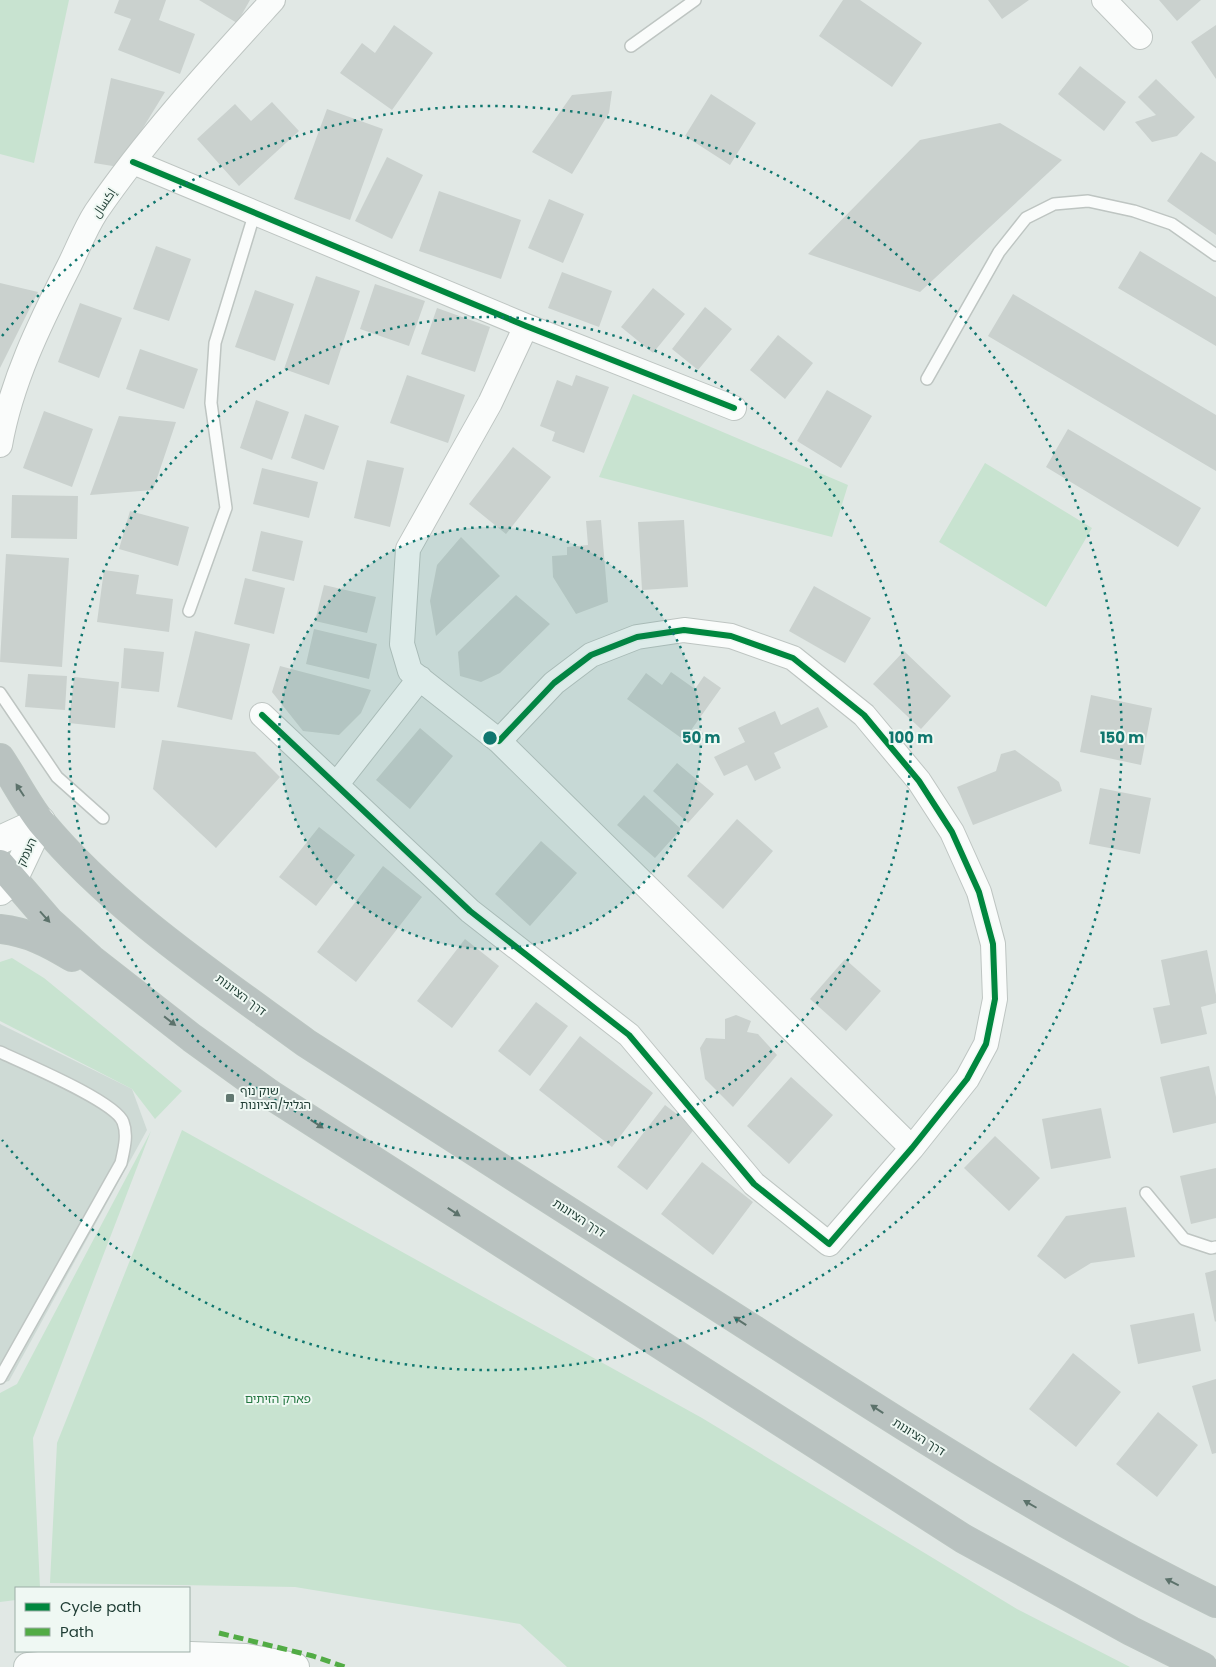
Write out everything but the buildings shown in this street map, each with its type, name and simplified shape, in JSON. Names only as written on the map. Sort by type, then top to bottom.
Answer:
[{"type":"highway","name":"דרך הציונות","points":[[0,758],[41,822],[94,877],[131,911],[230,988],[306,1043],[939,1449],[1055,1518],[1160,1576],[1216,1603]]},
{"type":"highway","points":[[4,878],[91,959],[140,998],[271,1095],[889,1492],[1024,1572],[1131,1631],[1204,1667]]},
{"type":"highway","points":[[0,929],[17,931],[44,940],[140,998]]},
{"type":"street","name":"إكسال","points":[[0,445],[6,410],[39,324],[95,214],[133,162],[213,66],[272,0]]},
{"type":"street","points":[[1104,0],[1140,38]]},
{"type":"street","points":[[133,162],[526,326],[734,408]]},
{"type":"street","points":[[526,326],[490,403],[408,548],[402,644],[410,670],[499,741],[912,1148]]},
{"type":"street","points":[[262,715],[470,911],[629,1035],[754,1184],[829,1244],[912,1148],[967,1079],[986,1044],[995,999],[992,944],[978,892],[952,832],[919,781],[864,716],[793,658],[731,636],[684,630],[637,637],[591,655],[554,683],[499,741]]},
{"type":"street","points":[[336,785],[420,678]]},
{"type":"street","name":"העמק","points":[[0,840],[41,822]]},
{"type":"street","name":"העמק","points":[[4,878],[41,822]]},
{"type":"street","points":[[28,1667],[163,1655],[246,1658],[296,1667]]},
{"type":"lane","points":[[631,46],[695,0]]},
{"type":"lane","points":[[927,379],[999,252],[1026,218],[1054,204],[1088,201],[1134,211],[1172,224],[1216,255]]},
{"type":"lane","points":[[189,611],[226,508],[211,404],[215,344],[254,212]]},
{"type":"lane","points":[[0,693],[18,723],[57,777],[102,818]]},
{"type":"lane","points":[[0,1052],[104,1102],[123,1120],[126,1138],[121,1163],[0,1378]]},
{"type":"lane","points":[[1146,1193],[1184,1238],[1211,1248],[1216,1247]]},
{"type":"shaded area","points":[[0,1024],[132,1089],[147,1130],[9,1381],[0,1383]]},
{"type":"green space","points":[[0,0],[69,0],[34,163],[0,154]]},
{"type":"green space","points":[[633,394],[848,485],[832,537],[599,477]]},
{"type":"green space","points":[[985,463],[1092,528],[1046,607],[939,542]]},
{"type":"green space","points":[[12,958],[44,978],[182,1091],[155,1119],[132,1089],[0,1021],[0,962]]},
{"type":"green space","name":"פארק הזיתים","points":[[182,1130],[702,1418],[1017,1609],[1130,1667],[567,1667],[520,1624],[295,1587],[50,1583],[57,1443]]},
{"type":"green space","points":[[151,1131],[33,1438],[40,1587],[15,1587],[15,1600],[0,1602],[0,1393],[17,1384]]},
{"type":"marked path","points":[[219,1633],[313,1656],[345,1667]]},
{"type":"cycle path","points":[[133,162],[526,326],[734,408]]},
{"type":"cycle path","points":[[262,715],[470,911],[629,1035],[754,1184],[829,1244],[912,1148],[967,1079],[986,1044],[995,999],[993,944],[979,892],[952,832],[919,781],[864,715],[793,658],[731,636],[684,630],[637,637],[591,655],[554,683],[499,741]]},
{"type":"place","name":"שוק נוף הגליל/הציונות","points":[[230,1098]]}]
